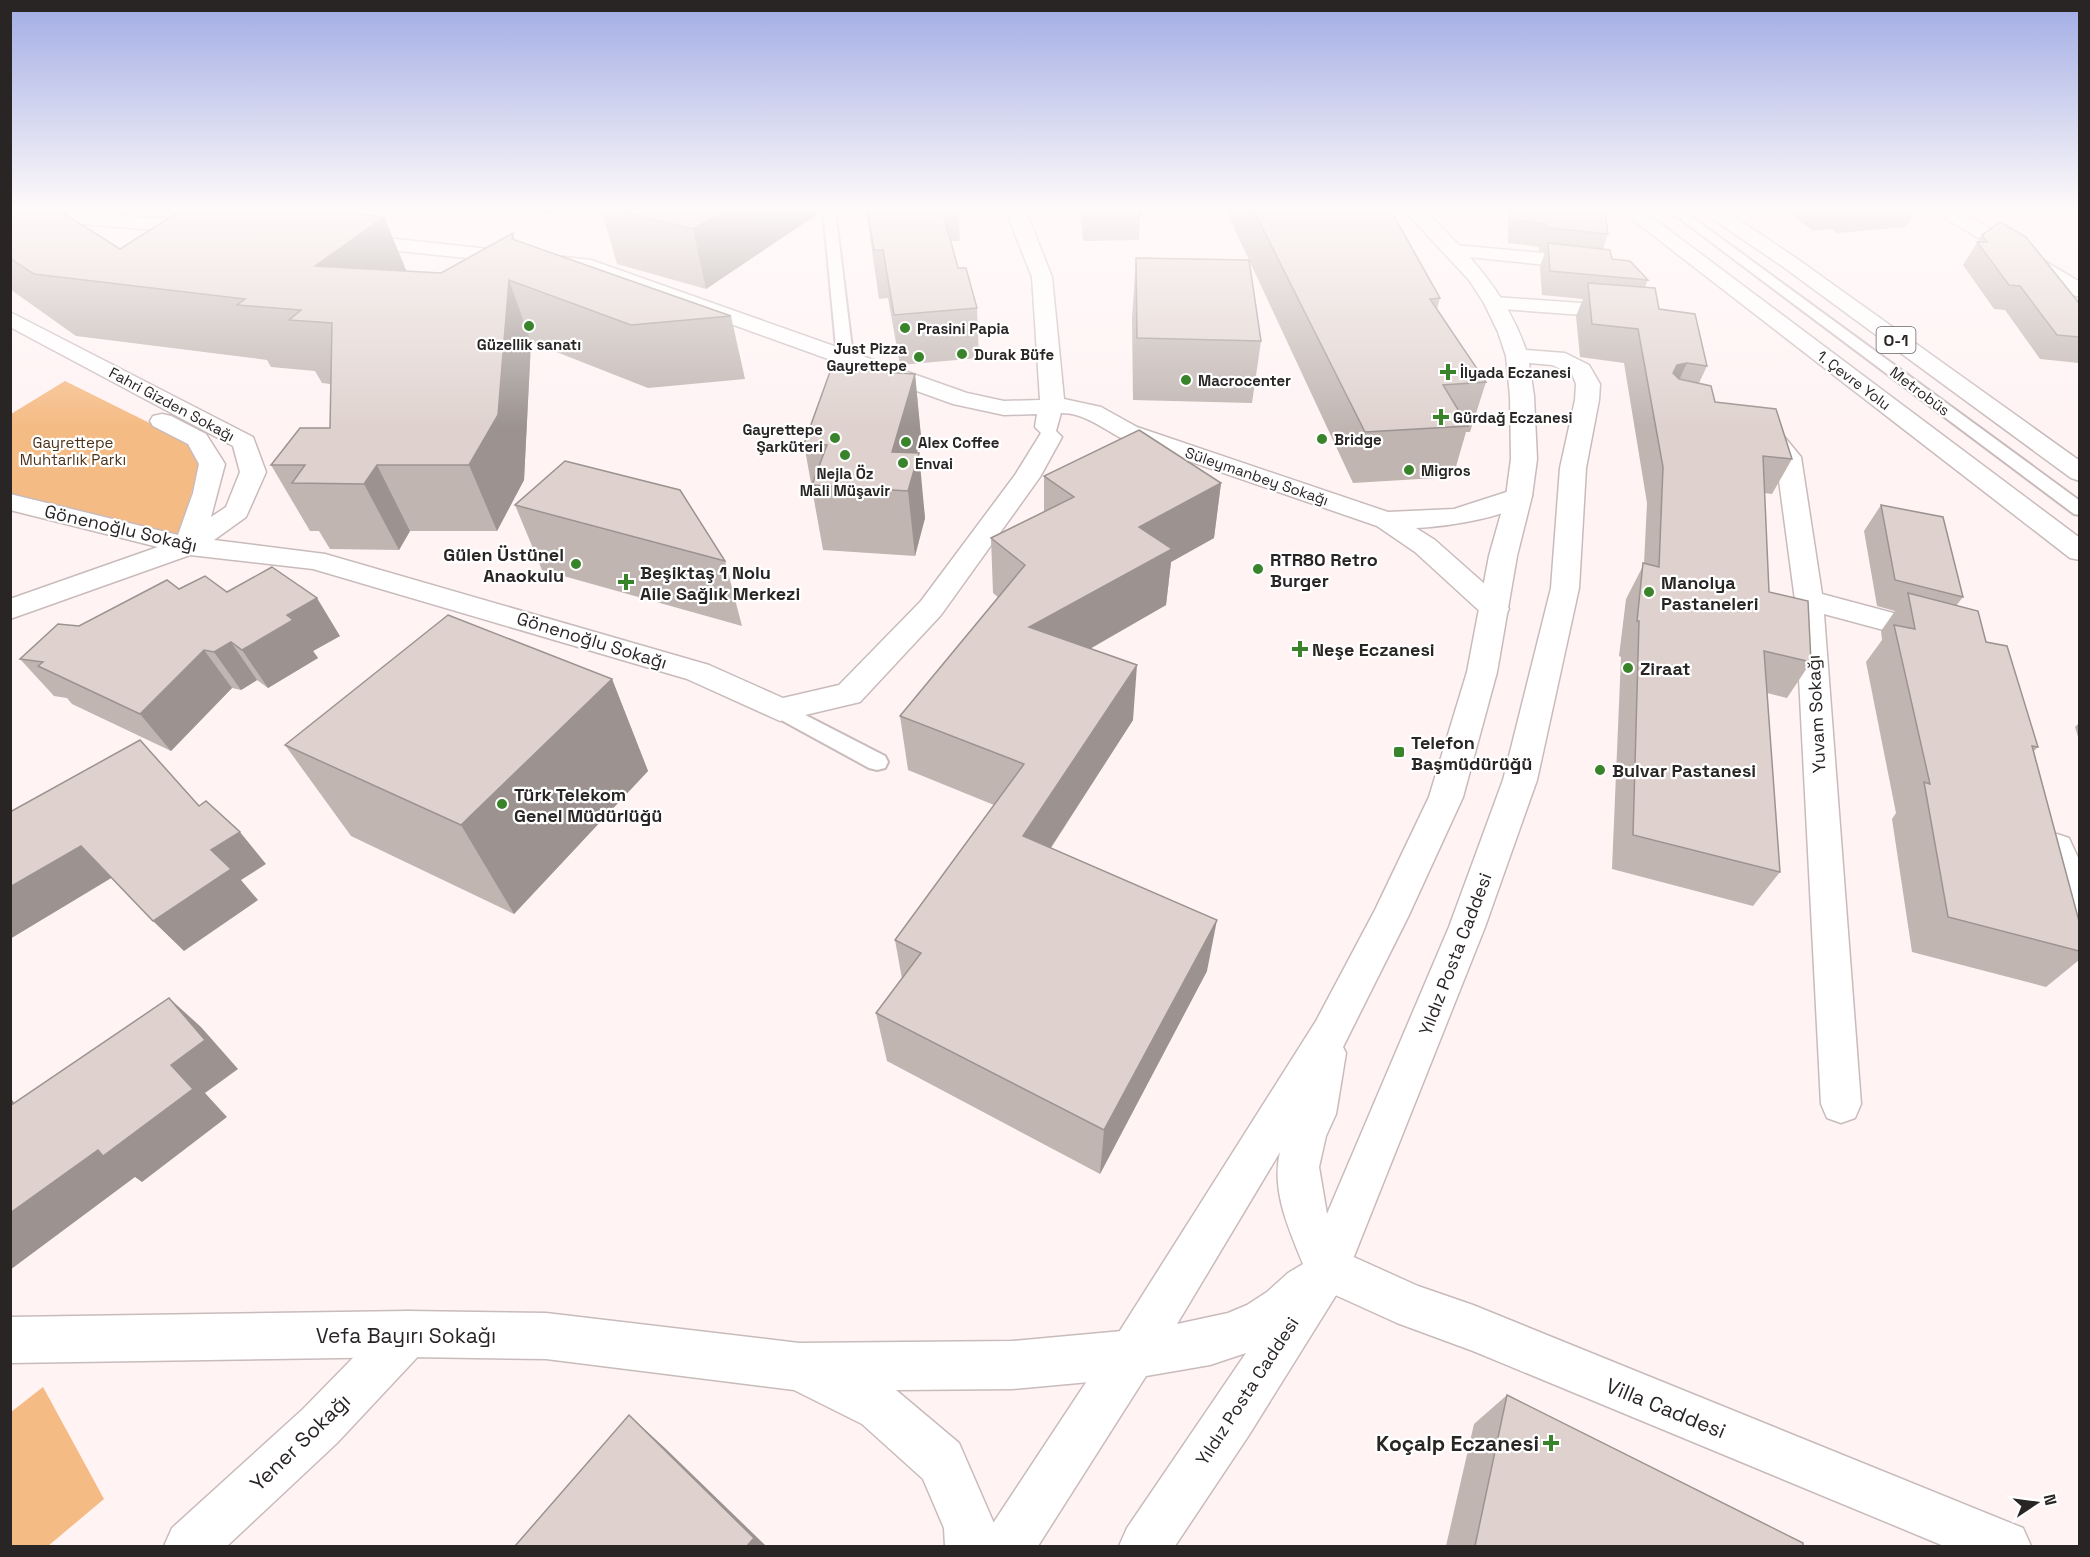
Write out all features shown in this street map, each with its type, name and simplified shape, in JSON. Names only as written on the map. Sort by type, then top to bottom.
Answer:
[{"type":"main road","name":"Süleymanbey Sokağı","points":[[634,282],[961,399],[1004,408],[1069,406],[1093,412],[1128,432],[1386,520],[1425,546],[1495,609]]},
{"type":"main road","points":[[780,710],[849,694],[931,608],[1028,477],[1050,437],[1047,418],[1052,407],[1052,380],[1042,282]]},
{"type":"main road","points":[[1008,1546],[1133,1354],[1330,1033],[1390,917],[1446,797],[1482,672],[1503,556],[1519,496],[1524,449],[1522,396],[1516,356],[1509,332],[1495,303],[1481,282]]},
{"type":"main road","points":[[1721,282],[1743,296]]},
{"type":"main road","name":"1. Çevre Yolu","points":[[1724,282],[2079,552]]},
{"type":"main road","name":"O-1","points":[[1816,282],[2079,473]]},
{"type":"main road","points":[[2064,282],[2079,291]]},
{"type":"main road","points":[[1495,303],[1650,314]]},
{"type":"main road","name":"Fahri Gizden Sokağı","points":[[10,318],[244,442],[253,472],[237,511],[188,546]]},
{"type":"main road","name":"Fahri Gizden Sokağı","points":[[10,339],[73,377],[197,439],[212,464],[206,493],[188,546]]},
{"type":"main road","name":"Yıldız Posta Caddesi","points":[[1145,1546],[1189,1478],[1232,1418],[1327,1268],[1467,927],[1520,780],[1565,588],[1574,468],[1588,384],[1581,370],[1557,358],[1516,356]]},
{"type":"main road","name":"Yuvam Sokağı","points":[[1734,419],[1744,421],[1767,433],[1788,457],[1809,600],[1841,1104]]},
{"type":"main road","name":"Süleymanbey Sokağı","points":[[1050,437],[1065,431],[1092,429],[1128,432]]},
{"type":"main road","name":"Süleymanbey Sokağı","points":[[1386,520],[1427,521],[1456,518],[1490,509],[1519,496]]},
{"type":"main road","name":"Gönenoğlu Sokağı","points":[[10,502],[188,546],[327,563],[698,672],[780,710]]},
{"type":"main road","points":[[10,610],[188,546]]},
{"type":"main road","points":[[1809,600],[1955,639]]},
{"type":"main road","points":[[2049,826],[2079,915]]},
{"type":"main road","points":[[799,1367],[1012,1365],[1133,1354],[1183,1347],[1235,1335],[1280,1311],[1327,1268],[1304,1211],[1298,1167],[1305,1136],[1315,1114],[1330,1033]]},
{"type":"main road","name":"Villa Caddesi","points":[[1327,1268],[1413,1307],[1473,1328],[2005,1546]]},
{"type":"main road","name":"Vefa Bayırı Sokağı","points":[[10,1340],[408,1334],[546,1336],[799,1367]]},
{"type":"main road","name":"Yener Sokağı","points":[[189,1546],[320,1426],[408,1334]]},
{"type":"main road","points":[[799,1367],[879,1407],[941,1461],[970,1528],[971,1546]]},
{"type":"lane","points":[[837,282],[845,357]]},
{"type":"lane","name":"Metrobüs","points":[[1771,282],[2079,510]]},
{"type":"lane","points":[[780,710],[877,762]]},
{"type":"green space","name":"Gayrettepe Muhtarlık Parkı","points":[[65,381],[204,450],[179,536],[11,495],[11,414]]},
{"type":"green space","points":[[43,1387],[104,1499],[48,1546],[11,1546],[11,1412]]},
{"type":"building","points":[[99,282],[509,282],[498,415],[469,465],[377,465],[364,484],[292,483],[305,465],[271,465],[300,428],[330,428],[332,323],[289,320],[301,310],[237,305],[245,299]]},
{"type":"building","points":[[514,282],[633,282],[731,316],[631,325]]},
{"type":"building","points":[[888,282],[970,282],[977,308],[894,315]]},
{"type":"building","points":[[1136,282],[1252,282],[1261,341],[1137,338]]},
{"type":"building","points":[[1289,282],[1431,282],[1440,298],[1430,299],[1486,382],[1443,385],[1468,426],[1365,432]]},
{"type":"building","points":[[2007,282],[2062,282],[2079,303],[2079,337],[2057,335],[2020,286],[2009,285]]},
{"type":"building","points":[[1588,283],[1655,288],[1659,309],[1695,314],[1707,366],[1687,363],[1677,365],[1673,373],[1679,379],[1711,386],[1715,402],[1776,409],[1792,459],[1763,456],[1769,592],[1808,601],[1811,662],[1764,651],[1780,872],[1633,835],[1639,621],[1637,621],[1643,563],[1659,567],[1663,467],[1638,329],[1592,324]]},
{"type":"building","points":[[831,369],[915,374],[892,452],[919,453],[908,491],[812,485],[827,445],[804,444]]},
{"type":"building","points":[[1139,430],[1221,483],[1139,527],[1172,549],[1029,627],[1137,665],[1023,836],[1217,920],[1104,1130],[876,1013],[921,953],[895,940],[1024,764],[900,716],[1025,565],[991,538],[1074,497],[1044,476]]},
{"type":"building","points":[[565,461],[680,490],[725,561],[515,505]]},
{"type":"building","points":[[1881,505],[1943,517],[1963,597],[1895,580]]},
{"type":"building","points":[[272,567],[317,598],[287,615],[293,620],[242,650],[231,642],[214,652],[204,650],[140,714],[38,666],[43,662],[20,659],[58,624],[79,626],[167,580],[179,589],[205,576],[227,592]]},
{"type":"building","points":[[1908,593],[1978,611],[1986,642],[2007,646],[2038,747],[2032,746],[2079,921],[2079,951],[1948,917],[1924,782],[1930,784],[1894,625],[1915,629]]},
{"type":"building","points":[[448,615],[612,679],[461,825],[285,745]]},
{"type":"building","points":[[140,740],[199,806],[206,801],[240,832],[211,850],[231,869],[153,921],[81,846],[10,887],[10,812]]},
{"type":"building","points":[[169,998],[205,1040],[171,1065],[193,1089],[103,1156],[98,1150],[10,1213],[10,1106]]},
{"type":"building","points":[[1507,1395],[1803,1543],[1803,1546],[1475,1546]]},
{"type":"building","points":[[629,1415],[754,1538],[747,1546],[515,1546]]},
{"type":"place","name":"Güzellik sanatı","points":[[529,326]]},
{"type":"place","name":"Prasini Papia","points":[[905,328]]},
{"type":"place","name":"Durak Büfe","points":[[962,354]]},
{"type":"place","name":"Just Pizza Gayrettepe","points":[[919,357]]},
{"type":"place","name":"İlyada Eczanesi","points":[[1448,372]]},
{"type":"place","name":"Macrocenter","points":[[1186,380]]},
{"type":"place","name":"Gürdağ Eczanesi","points":[[1441,417]]},
{"type":"place","name":"Gayrettepe Şarküteri","points":[[835,438]]},
{"type":"place","name":"Bridge","points":[[1322,439]]},
{"type":"place","name":"Alex Coffee","points":[[906,442]]},
{"type":"place","name":"Nejla Öz Mali Müşavir","points":[[845,455]]},
{"type":"place","name":"Envai","points":[[903,463]]},
{"type":"place","name":"Migros","points":[[1409,470]]},
{"type":"place","name":"Gülen Üstünel Anaokulu","points":[[576,564]]},
{"type":"place","name":"RTR80 Retro Burger","points":[[1258,569]]},
{"type":"place","name":"Beşiktaş 1 Nolu Aile Sağlık Merkezi","points":[[626,582]]},
{"type":"place","name":"Manolya Pastaneleri","points":[[1649,592]]},
{"type":"place","name":"Neşe Eczanesi","points":[[1300,649]]},
{"type":"place","name":"Ziraat","points":[[1628,668]]},
{"type":"place","name":"Telefon Başmüdürüğü","points":[[1399,752]]},
{"type":"place","name":"Bulvar Pastanesi","points":[[1600,770]]},
{"type":"place","name":"Türk Telekom Genel Müdürlüğü","points":[[502,804]]},
{"type":"place","name":"Koçalp Eczanesi","points":[[1551,1443]]}]
